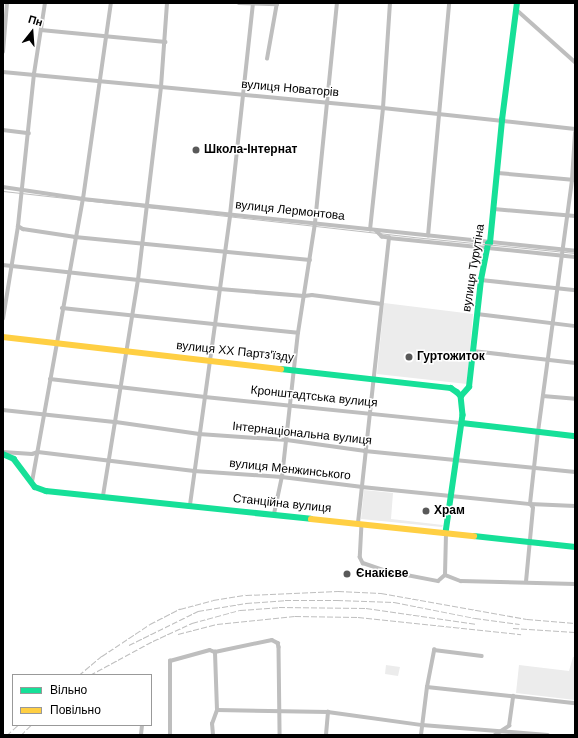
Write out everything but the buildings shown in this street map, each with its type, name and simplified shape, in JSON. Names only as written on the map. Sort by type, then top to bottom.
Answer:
[{"type":"street","points":[[3,52],[8,3]]},
{"type":"street","points":[[3,319],[18,226],[29,133],[34,74],[45,3]]},
{"type":"street","points":[[32,483],[62,308],[83,199],[111,3]]},
{"type":"street","points":[[103,496],[108,460],[116,422],[125,352],[138,280],[162,87],[168,3]]},
{"type":"street","points":[[239,3],[277,4],[267,59]]},
{"type":"street","points":[[274,514],[282,477],[293,370],[315,223],[326,103],[338,3]]},
{"type":"street","points":[[370,230],[383,108],[390,3]]},
{"type":"street","points":[[428,236],[449,3]]},
{"type":"street","name":"вулиця Турутіна","points":[[461,396],[469,387],[481,280],[494,209],[502,120],[517,3]]},
{"type":"street","points":[[190,505],[198,434],[205,397],[230,215],[253,4]]},
{"type":"street","points":[[517,10],[575,62]]},
{"type":"street","points":[[41,30],[165,42]]},
{"type":"street","name":"вулиця Новаторів","points":[[3,72],[383,108],[575,129]]},
{"type":"street","points":[[3,130],[29,133]]},
{"type":"street","points":[[526,582],[533,508],[530,504],[566,216],[573,180],[575,133]]},
{"type":"street","points":[[498,173],[573,180]]},
{"type":"street","name":"вулиця Лермонтова","points":[[3,187],[83,199],[428,236],[575,257]]},
{"type":"street","points":[[494,209],[575,216]]},
{"type":"street","points":[[18,226],[23,229],[76,237],[310,260]]},
{"type":"street","name":"вулиця Лермонтова","points":[[375,230],[382,237],[389,238],[575,251]]},
{"type":"street","points":[[389,238],[362,487],[360,557],[364,563],[386,571],[438,581],[445,575],[446,533],[462,423],[463,402],[461,396]]},
{"type":"street","points":[[3,265],[220,289],[304,296],[312,295],[381,304]]},
{"type":"street","points":[[481,280],[575,290]]},
{"type":"street","points":[[62,308],[298,333]]},
{"type":"street","points":[[477,314],[575,326]]},
{"type":"street","name":"вулиця XX Партз'їзду","points":[[3,337],[450,388],[458,392],[461,396]]},
{"type":"street","points":[[473,351],[575,363]]},
{"type":"street","name":"Кронштадтська вулиця","points":[[50,379],[575,436]]},
{"type":"street","points":[[543,396],[575,399]]},
{"type":"street","name":"Інтернаціональна вулиця","points":[[3,410],[116,422],[198,434],[287,440],[365,451],[575,472]]},
{"type":"street","name":"вулиця Менжинського","points":[[3,453],[32,454],[38,452],[194,471],[282,477],[362,487],[530,504],[575,506]]},
{"type":"street","name":"Станційна вулиця","points":[[3,453],[14,459],[32,483],[41,490],[575,547]]},
{"type":"street","points":[[445,575],[461,581],[575,584]]},
{"type":"street","points":[[170,735],[170,661],[210,650],[215,652],[266,640],[276,641],[279,647],[280,735]]},
{"type":"street","points":[[421,735],[426,687],[434,650],[482,656]]},
{"type":"street","points":[[213,735],[212,724],[217,710],[215,652]]},
{"type":"street","points":[[426,687],[575,703]]},
{"type":"street","points":[[495,735],[509,726],[513,696]]},
{"type":"street","points":[[217,710],[328,712],[422,725],[548,735]]},
{"type":"street","points":[[326,735],[328,712]]},
{"type":"shaded area","points":[[384,303],[473,314],[467,384],[377,374]]},
{"type":"shaded area","points":[[364,490],[393,493],[391,519],[443,525],[442,527],[361,519]]},
{"type":"shaded area","points":[[573,657],[575,657],[575,700],[516,693],[519,665],[569,671]]},
{"type":"shaded area","points":[[386,665],[400,667],[398,676],[385,674]]},
{"type":"tram line","points":[[3,191],[413,237],[575,253]]},
{"type":"railway","points":[[80,674],[102,656],[150,624],[180,609],[213,600],[246,595],[338,591],[381,593],[527,619],[575,623]]},
{"type":"railway","points":[[129,645],[198,611],[246,603],[285,600],[394,602],[475,618],[520,624]]},
{"type":"railway","points":[[92,674],[153,641],[192,623],[240,610],[279,607],[366,608],[477,624]]},
{"type":"railway","points":[[178,634],[217,624],[295,616],[358,617],[521,634]]},
{"type":"railway","points":[[513,628],[575,632]]},
{"type":"railway","points":[[7,735],[17,726]]},
{"type":"railway","points":[[21,735],[30,726]]},
{"type":"traffic: fast","points":[[461,396],[469,387],[481,280],[488,244],[490,243],[502,120],[517,3]]},
{"type":"traffic: fast","points":[[281,369],[451,388],[457,392],[461,396],[463,415],[446,533]]},
{"type":"traffic: fast","points":[[462,423],[575,436]]},
{"type":"traffic: fast","points":[[3,454],[14,459],[35,487],[46,491],[311,519]]},
{"type":"traffic: fast","points":[[474,536],[575,547]]},
{"type":"traffic: slow","points":[[3,337],[281,369]]},
{"type":"traffic: slow","points":[[311,519],[474,536]]},
{"type":"place","name":"Школа-Інтернат","points":[[196,150]]},
{"type":"place","name":"Гуртожиток","points":[[409,357]]},
{"type":"place","name":"Храм","points":[[426,511]]},
{"type":"place","name":"Єнакієве","points":[[347,574]]}]
